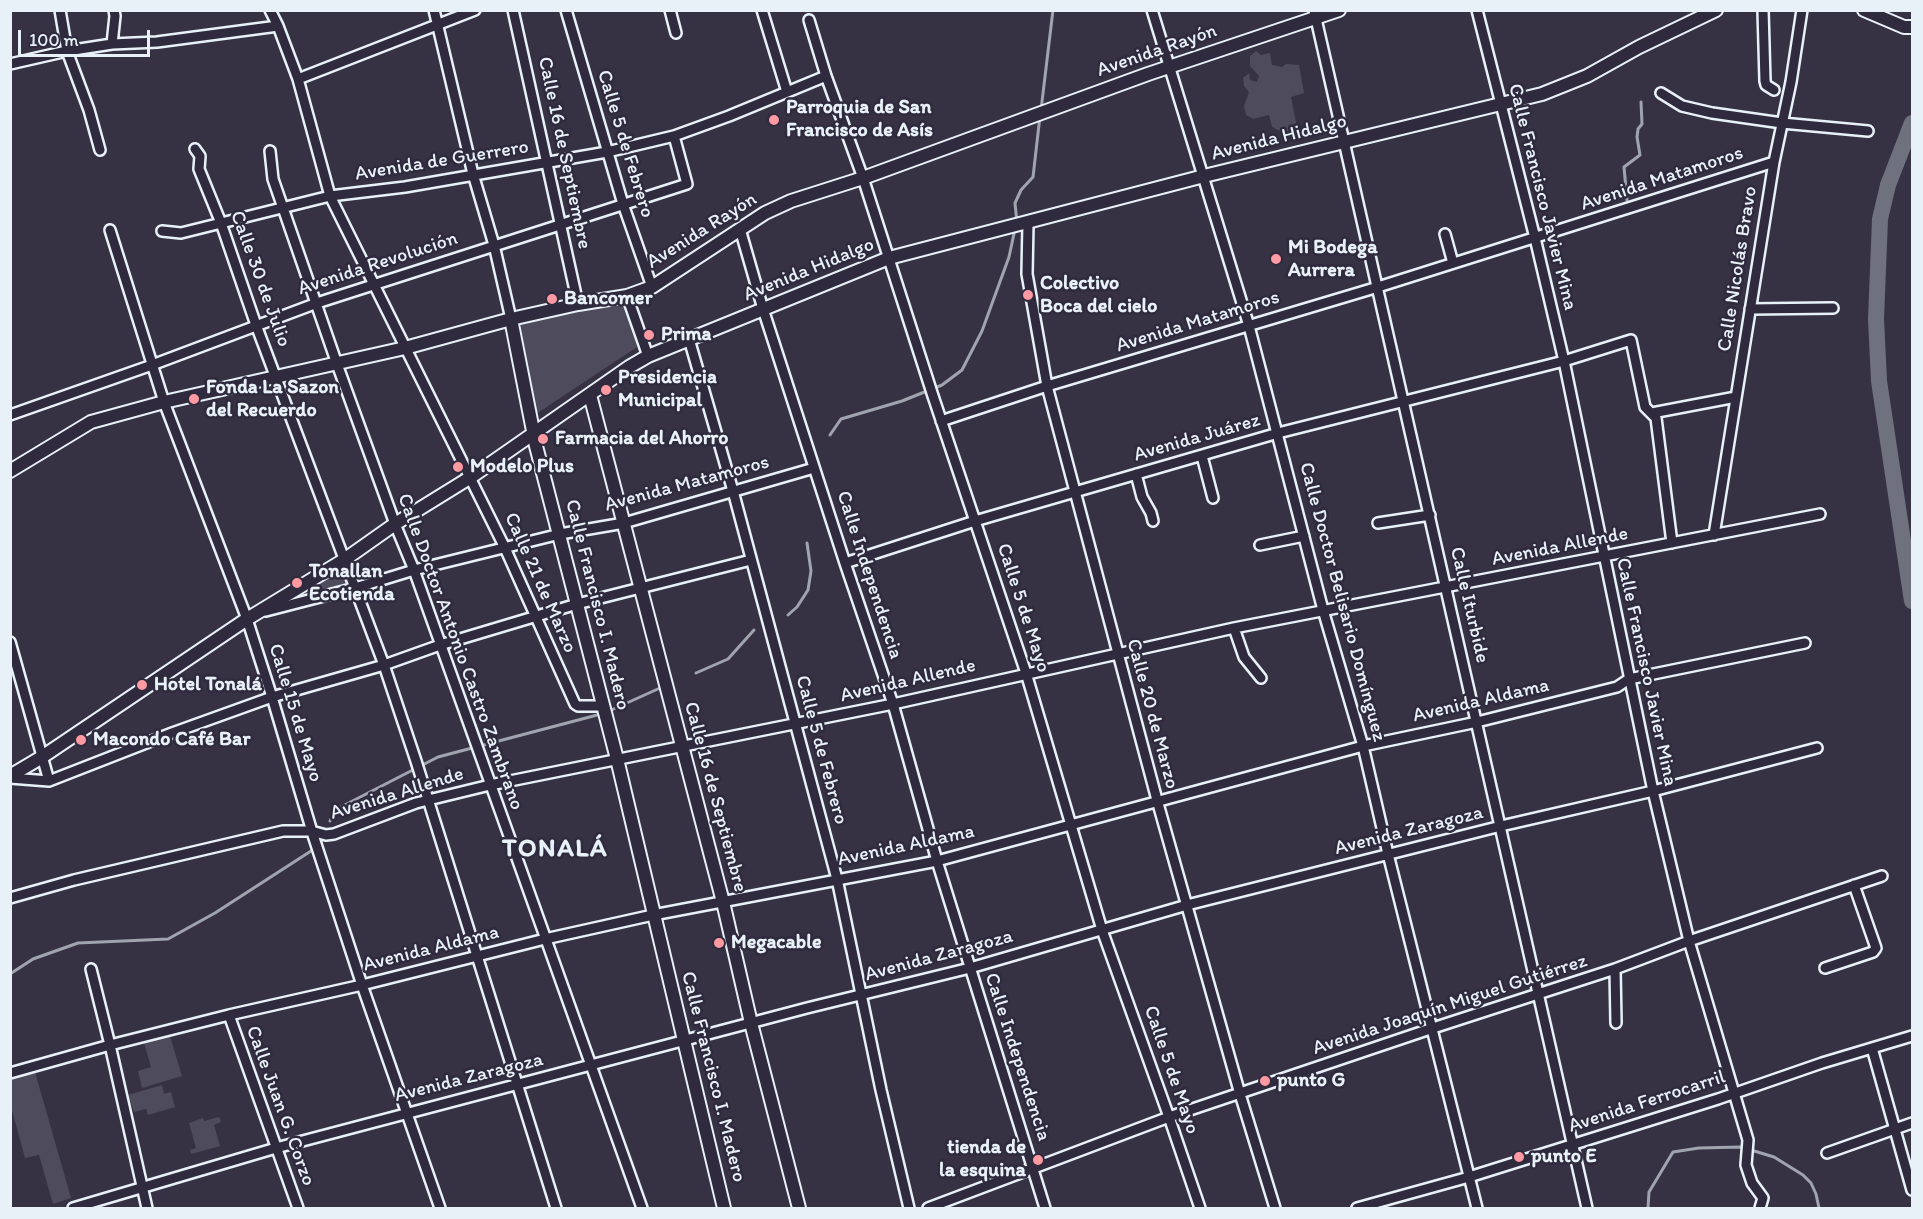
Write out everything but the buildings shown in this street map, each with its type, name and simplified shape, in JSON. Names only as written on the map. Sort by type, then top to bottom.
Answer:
[{"type":"main road","name":"Avenida Rayón","points":[[10,471],[91,423],[164,402],[405,348],[511,319],[627,296],[652,287],[765,213],[791,201],[863,178],[1315,14],[1340,10]]},
{"type":"main road","name":"Avenida Hidalgo","points":[[10,777],[251,616],[344,560],[395,524],[471,477],[648,356],[889,258],[1204,176],[1542,94],[1587,76],[1638,47],[1716,10]]},
{"type":"main road","points":[[1864,10],[1910,30]]},
{"type":"main road","name":"Calle Francisco I. Madero","points":[[511,319],[534,434],[617,759],[724,1209]]},
{"type":"main road","name":"Calle 16 de Septiembre","points":[[590,395],[723,902],[798,1209]]},
{"type":"street","points":[[60,10],[67,51],[89,110],[100,150]]},
{"type":"street","points":[[112,44],[114,10]]},
{"type":"street","points":[[270,10],[298,79],[330,196],[471,477]]},
{"type":"street","name":"Calle Francisco I. Madero","points":[[434,10],[473,174],[494,244],[511,319]]},
{"type":"street","points":[[298,79],[475,10]]},
{"type":"street","name":"Calle 16 de Septiembre","points":[[513,10],[578,304]]},
{"type":"street","name":"Calle 5 de Febrero","points":[[566,10],[623,204],[652,287]]},
{"type":"street","points":[[670,10],[676,33]]},
{"type":"street","points":[[762,10],[787,92]]},
{"type":"street","name":"Calle Doctor Belisario Domínguez","points":[[1152,10],[1249,326],[1323,610],[1363,746],[1477,1209]]},
{"type":"street","name":"Calle Francisco Javier Mina","points":[[1477,10],[1564,360],[1653,792],[1689,941],[1748,1140],[1746,1165],[1752,1183],[1763,1197],[1760,1209]]},
{"type":"street","points":[[1763,10],[1765,81],[1766,85],[1773,90]]},
{"type":"street","name":"Calle Nicolás Bravo","points":[[1714,535],[1774,162],[1802,10]]},
{"type":"street","name":"Calle Iturbide","points":[[1315,14],[1587,1209]]},
{"type":"street","name":"Calle 5 de Mayo","points":[[809,20],[1026,673],[1102,930],[1170,1118],[1200,1209]]},
{"type":"street","points":[[10,64],[112,44],[157,42],[278,26]]},
{"type":"street","name":"Avenida de Guerrero","points":[[162,231],[181,233],[330,196],[405,187],[607,152],[674,136],[826,76]]},
{"type":"street","points":[[1661,93],[1682,106],[1712,113],[1782,123],[1868,130]]},
{"type":"street","name":"Avenida Revolución","points":[[10,415],[317,303],[494,244],[687,184],[674,136]]},
{"type":"street","name":"Calle 30 de Julio","points":[[195,149],[200,156],[199,169],[221,223],[256,325],[384,666],[416,761],[556,1209]]},
{"type":"street","name":"Calle Doctor Antonio Castro Zambrano","points":[[270,151],[273,179],[337,364],[414,570],[642,1209]]},
{"type":"street","name":"Avenida Matamoros","points":[[941,421],[1047,386],[1378,287],[1774,162]]},
{"type":"street","name":"Calle 20 de Marzo","points":[[1027,223],[1027,274],[1047,386],[1157,800],[1275,1209]]},
{"type":"street","name":"Calle Independencia","points":[[740,229],[814,468],[893,704],[937,861],[1034,1167],[1045,1209]]},
{"type":"street","name":"Calle 15 de Mayo","points":[[110,230],[164,402],[251,616],[311,831],[440,1209]]},
{"type":"street","points":[[1445,234],[1453,263]]},
{"type":"street","points":[[627,296],[648,356]]},
{"type":"street","points":[[1750,309],[1833,308]]},
{"type":"street","name":"Calle 5 de Febrero","points":[[689,339],[733,491],[837,879],[881,1090],[909,1209]]},
{"type":"street","name":"Avenida Juárez","points":[[845,563],[975,521],[1278,433],[1564,360],[1631,340],[1645,407],[1652,412]]},
{"type":"street","points":[[1672,543],[1656,418],[1652,412],[1736,397]]},
{"type":"street","points":[[1202,456],[1213,498]]},
{"type":"street","name":"Avenida Matamoros","points":[[251,616],[414,570],[560,534],[624,523],[814,468]]},
{"type":"street","points":[[1136,474],[1142,497],[1153,520]]},
{"type":"street","name":"Calle 21 de Marzo","points":[[471,477],[576,705],[603,708]]},
{"type":"street","name":"Avenida Allende","points":[[10,898],[74,880],[283,831],[334,834],[426,795],[490,785],[893,704],[1116,652],[1323,610],[1820,514]]},
{"type":"street","points":[[1378,523],[1430,515]]},
{"type":"street","points":[[1260,545],[1304,536]]},
{"type":"street","points":[[10,777],[49,781],[272,697],[384,666],[440,645],[536,615],[751,560]]},
{"type":"street","points":[[1234,628],[1244,657],[1261,678]]},
{"type":"street","points":[[10,642],[49,781]]},
{"type":"street","name":"Avenida Aldama","points":[[10,1073],[229,1015],[362,985],[545,939],[653,915],[937,861],[1363,746],[1477,722],[1617,687],[1629,679],[1805,643]]},
{"type":"street","name":"Avenida Zaragoza","points":[[73,1209],[276,1148],[862,994],[970,968],[1187,905],[1501,826],[1653,792],[1816,748]]},
{"type":"street","name":"Avenida Joaquín Miguel Gutiérrez","points":[[928,1209],[1034,1167],[1170,1118],[1433,1028],[1615,969],[1689,941],[1882,876]]},
{"type":"street","points":[[1825,968],[1873,952],[1876,948],[1854,885]]},
{"type":"street","points":[[91,969],[147,1209]]},
{"type":"street","points":[[1615,969],[1616,1023]]},
{"type":"street","name":"Calle Juan G. Corzo","points":[[229,1015],[298,1209]]},
{"type":"street","name":"Avenida Ferrocarril","points":[[1357,1209],[1469,1177],[1734,1094],[1821,1063],[1912,1036]]},
{"type":"street","points":[[1872,1048],[1912,1190]]},
{"type":"street","points":[[1827,1153],[1912,1123]]},
{"type":"shaded area","points":[[1256,51],[1261,55],[1270,53],[1272,65],[1282,67],[1286,64],[1299,65],[1304,93],[1291,97],[1297,127],[1288,135],[1272,127],[1269,115],[1253,119],[1246,115],[1244,106],[1249,92],[1244,86],[1243,78],[1249,73],[1250,80],[1257,82],[1259,76],[1250,66],[1250,56]]},
{"type":"shaded area","points":[[621,300],[637,347],[536,414],[520,322]]},
{"type":"shaded area","points":[[340,565],[347,583],[306,594],[303,590]]},
{"type":"shaded area","points":[[170,1036],[182,1076],[142,1088],[138,1071],[151,1067],[144,1043]]},
{"type":"shaded area","points":[[35,1072],[71,1198],[53,1204],[39,1155],[25,1158],[11,1107],[11,1079]]},
{"type":"shaded area","points":[[162,1085],[164,1094],[171,1092],[175,1107],[148,1115],[146,1109],[134,1112],[128,1095]]},
{"type":"shaded area","points":[[219,1117],[221,1122],[214,1125],[220,1146],[191,1154],[190,1150],[196,1148],[189,1123],[203,1118],[204,1121]]},
{"type":"waterway","points":[[1041,110],[1053,10]]},
{"type":"waterway","points":[[1627,200],[1624,167],[1640,155],[1637,137],[1638,129],[1642,124],[1641,102]]},
{"type":"waterway","points":[[1017,223],[1015,203],[1021,190],[1033,177],[1040,116]]},
{"type":"waterway","points":[[1912,123],[1888,185],[1880,219],[1876,319],[1879,381],[1912,601]]},
{"type":"waterway","points":[[830,435],[841,419],[902,401],[942,385],[962,370],[982,331],[1009,257],[1015,229]]},
{"type":"waterway","points":[[788,615],[797,607],[808,590],[811,571],[807,543]]},
{"type":"waterway","points":[[696,673],[728,659],[754,630]]},
{"type":"waterway","points":[[607,712],[660,688]]},
{"type":"waterway","points":[[330,821],[335,810],[438,757],[601,714]]},
{"type":"waterway","points":[[10,974],[33,959],[78,943],[168,939],[215,913],[311,851]]},
{"type":"waterway","points":[[1648,1208],[1649,1192],[1673,1152],[1699,1148],[1741,1147],[1774,1157],[1803,1175],[1811,1183],[1819,1208]]},
{"type":"place","name":"Parroquia de San Francisco de Asís","points":[[774,120]]},
{"type":"place","name":"Mi Bodega Aurrera","points":[[1276,259]]},
{"type":"place","name":"Colectivo Boca del cielo","points":[[1028,295]]},
{"type":"place","name":"Bancomer","points":[[552,299]]},
{"type":"place","name":"Prima","points":[[649,335]]},
{"type":"place","name":"Presidencia Municipal","points":[[606,390]]},
{"type":"place","name":"Fonda La Sazon del Recuerdo","points":[[194,399]]},
{"type":"place","name":"Farmacia del Ahorro","points":[[543,439]]},
{"type":"place","name":"Modelo Plus","points":[[458,467]]},
{"type":"place","name":"Tonallan Ecotienda","points":[[297,583]]},
{"type":"place","name":"Hotel Tonalá","points":[[142,685]]},
{"type":"place","name":"Macondo Café Bar","points":[[81,740]]},
{"type":"place","name":"Megacable","points":[[719,943]]},
{"type":"place","name":"punto G","points":[[1265,1081]]},
{"type":"place","name":"punto E","points":[[1519,1157]]},
{"type":"place","name":"tienda de la esquina","points":[[1038,1160]]},
{"type":"district","name":"TONALÁ","points":[[555,849]]}]
